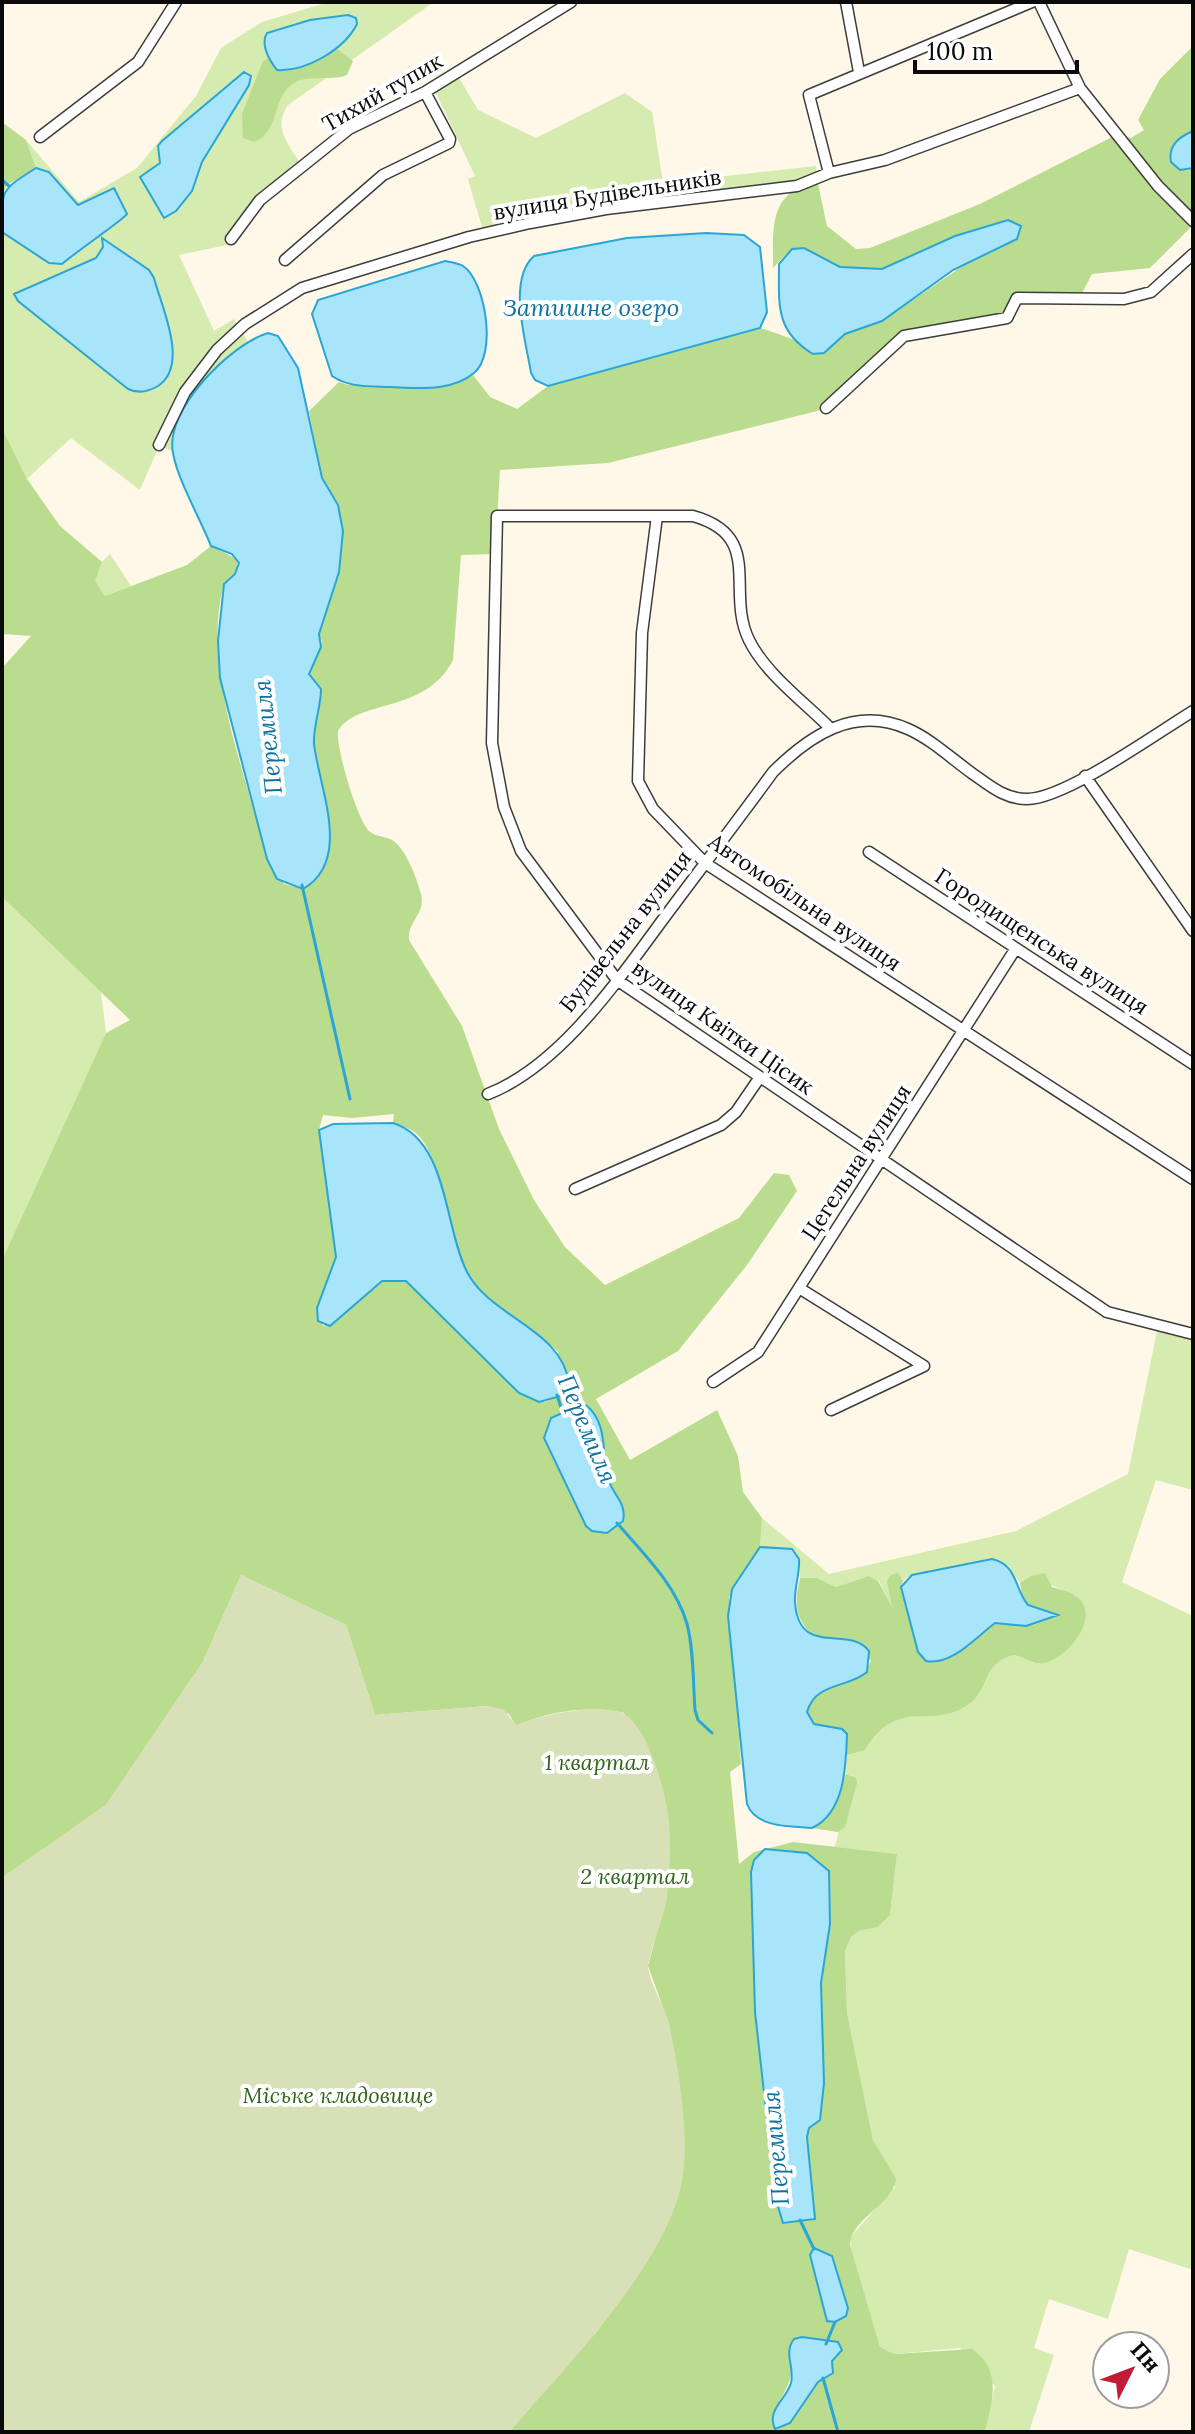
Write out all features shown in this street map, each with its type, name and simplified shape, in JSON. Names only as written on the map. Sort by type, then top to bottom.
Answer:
[{"type":"street","points":[[40,137],[138,62],[176,2]]},
{"type":"street","name":"Тихий тупик","points":[[231,239],[260,200],[349,129],[425,92],[571,2]]},
{"type":"street","points":[[846,2],[859,72]]},
{"type":"street","points":[[829,173],[809,95],[1032,2]]},
{"type":"street","points":[[1039,2],[1080,88],[1149,176],[1193,221]]},
{"type":"street","name":"вулиця Будівельників","points":[[159,445],[185,392],[217,350],[245,324],[302,288],[469,237],[530,223],[606,209],[797,186],[829,173],[885,160],[1080,88]]},
{"type":"street","points":[[285,260],[383,175],[449,143],[450,139],[425,92]]},
{"type":"street","points":[[826,408],[904,336],[1007,318],[1017,298],[1124,299],[1151,292],[1193,254]]},
{"type":"street","name":"вулиця Квітки Цісик","points":[[657,516],[497,516],[492,743],[504,807],[521,851],[617,980],[1107,1312],[1193,1334]]},
{"type":"street","points":[[657,516],[693,516],[719,526],[730,535],[735,543],[743,623],[748,640],[758,656],[829,727]]},
{"type":"street","name":"Автомобільна вулиця","points":[[657,516],[642,633],[638,781],[653,809],[705,863],[1193,1179]]},
{"type":"street","name":"Будівельна вулиця","points":[[488,1094],[517,1082],[544,1061],[617,980],[773,772],[794,751],[829,727],[868,722],[910,729],[1008,796],[1040,797],[1085,776],[1193,711]]},
{"type":"street","points":[[1085,776],[1193,931]]},
{"type":"street","name":"Городищенська вулиця","points":[[869,852],[1193,1064]]},
{"type":"street","name":"Цегельна вулиця","points":[[713,1382],[758,1352],[1016,948]]},
{"type":"street","points":[[575,1189],[721,1125],[736,1112],[760,1077]]},
{"type":"street","points":[[799,1288],[924,1366],[831,1410]]},
{"type":"green space","points":[[329,2],[434,2],[288,105],[283,114],[282,129],[301,165],[244,216],[227,245],[179,255],[214,331],[234,319],[248,342],[220,364],[199,389],[183,418],[172,451],[159,446],[140,490],[71,438],[27,479],[2,428],[2,195],[36,168],[26,140],[79,202],[137,168],[196,96],[221,48],[262,22]]},
{"type":"green space","points":[[1193,46],[1193,225],[1150,268],[1092,274],[1079,299],[1017,298],[1007,318],[913,334],[826,408],[817,411],[608,463],[500,470],[495,554],[461,555],[453,660],[441,677],[426,689],[360,714],[347,721],[338,731],[344,767],[364,824],[372,833],[397,844],[417,880],[422,901],[409,940],[462,1026],[499,1129],[534,1200],[565,1247],[605,1285],[739,1218],[774,1173],[789,1175],[797,1191],[747,1265],[678,1351],[596,1399],[630,1460],[717,1410],[738,1456],[743,1492],[762,1518],[760,1547],[729,1597],[741,1764],[730,1772],[739,1864],[754,1852],[793,1842],[897,1854],[890,1915],[878,1927],[859,1931],[851,1937],[845,1951],[847,2013],[873,2140],[896,2179],[887,2197],[857,2227],[850,2245],[880,2347],[894,2354],[972,2349],[988,2367],[993,2387],[985,2432],[509,2432],[598,2330],[641,2270],[668,2220],[682,2181],[683,2130],[669,2024],[648,1966],[667,1894],[667,1809],[624,1713],[569,1711],[516,1726],[509,1714],[488,1706],[375,1715],[346,1625],[241,1575],[203,1662],[106,1805],[2,1878],[2,1260],[106,1033],[130,1020],[2,897],[2,668],[31,636],[2,634],[2,428],[27,479],[60,526],[102,562],[95,581],[105,596],[187,565],[211,546],[237,559],[238,569],[223,587],[218,620],[222,689],[267,859],[284,884],[303,889],[318,876],[327,860],[330,842],[326,802],[314,744],[321,689],[309,674],[322,641],[318,634],[339,572],[343,531],[338,505],[322,478],[309,411],[339,382],[348,385],[462,380],[473,375],[490,397],[517,409],[548,386],[760,328],[828,349],[845,334],[882,321],[970,261],[955,236],[882,269],[840,267],[786,254],[773,268],[774,224],[782,202],[790,193],[817,179],[827,226],[856,249],[870,248],[980,204],[1116,135],[1131,138],[1144,130],[1138,120],[1160,79]],"holes":[[[394,1114],[393,1123],[414,1132],[427,1148],[459,1251],[472,1280],[494,1303],[558,1352],[561,1396],[545,1402],[406,1281],[382,1281],[336,1322],[323,1326],[317,1308],[336,1257],[319,1130],[323,1115],[352,1118]],[[813,2338],[838,2342],[842,2350],[831,2361],[830,2376],[818,2382],[790,2423],[773,2425],[776,2408],[790,2378],[789,2360]]]},
{"type":"green space","points":[[337,49],[353,61],[347,75],[297,81],[285,91],[272,124],[262,138],[254,142],[243,138],[242,114],[263,61],[270,58],[272,63],[286,71]]},
{"type":"green space","points":[[456,73],[478,110],[536,138],[625,93],[652,112],[663,183],[816,166],[817,179],[606,209],[484,234],[468,179],[475,176],[433,87]]},
{"type":"green space","points":[[2,122],[26,140],[36,168],[7,185],[2,195]]},
{"type":"green space","points":[[110,554],[131,586],[105,596],[94,581],[102,562]]},
{"type":"green space","points":[[2,897],[101,992],[106,1033],[2,1260]]},
{"type":"green space","points":[[1158,1326],[1193,1334],[1193,1490],[1156,1480],[1122,1582],[1193,1616],[1193,2270],[1129,2249],[1108,2319],[1049,2299],[1034,2348],[1054,2355],[1029,2432],[985,2432],[995,2386],[960,2348],[894,2354],[880,2347],[852,2254],[850,2239],[895,2187],[873,2140],[847,2013],[845,1951],[851,1937],[859,1931],[878,1927],[890,1915],[897,1854],[835,1847],[852,1776],[846,1774],[847,1755],[865,1750],[890,1723],[902,1718],[954,1711],[969,1704],[981,1691],[996,1664],[1003,1659],[1014,1655],[1033,1663],[1077,1596],[1031,1576],[1020,1583],[1008,1566],[907,1577],[903,1581],[903,1578],[893,1610],[879,1581],[869,1576],[836,1587],[817,1578],[800,1578],[799,1559],[792,1550],[760,1547],[762,1518],[829,1574],[1016,1531],[1128,1474]]},
{"type":"green space","points":[[898,1573],[903,1581],[901,1587],[968,1647],[995,1623],[1026,1626],[1051,1616],[1049,1611],[1028,1604],[1020,1583],[1031,1576],[1045,1573],[1052,1587],[1073,1594],[1083,1604],[1086,1614],[1084,1625],[1079,1636],[1053,1660],[1036,1663],[1014,1655],[1003,1659],[991,1670],[981,1691],[969,1704],[954,1712],[903,1718],[890,1723],[865,1750],[847,1755],[847,1734],[842,1729],[814,1724],[807,1712],[819,1694],[858,1676],[866,1670],[871,1660],[809,1632],[797,1606],[800,1578],[817,1578],[836,1587],[869,1576],[878,1581],[892,1607],[887,1581],[891,1575]]},
{"type":"green space","name":"Міське кладовище","points":[[241,1575],[346,1625],[375,1715],[488,1706],[503,1709],[516,1725],[569,1712],[612,1710],[622,1713],[638,1728],[657,1770],[669,1819],[670,1865],[666,1905],[648,1968],[667,2018],[676,2061],[685,2144],[682,2181],[673,2213],[635,2280],[584,2347],[509,2432],[2,2432],[2,1878],[106,1805],[203,1662]]},
{"type":"green space","points":[[846,1774],[856,1778],[857,1783],[845,1827],[838,1832],[812,1828],[830,1813]]},
{"type":"water","points":[[348,15],[356,18],[357,24],[343,42],[323,58],[288,70],[277,70],[271,62],[265,47],[267,33],[310,20]]},
{"type":"water","points":[[244,72],[251,76],[249,85],[202,162],[192,191],[176,211],[164,218],[140,177],[160,163],[158,146],[162,141]]},
{"type":"water","points":[[1193,131],[1193,168],[1180,170],[1171,162],[1171,151],[1179,139]]},
{"type":"water","points":[[36,168],[49,172],[78,205],[114,188],[127,214],[62,264],[49,263],[2,232],[2,207],[6,192]]},
{"type":"water","points":[[1008,220],[1021,226],[1017,239],[953,270],[882,321],[845,334],[824,353],[813,354],[792,336],[786,326],[780,304],[779,264],[792,249],[804,248],[840,267],[882,269],[955,236]]},
{"type":"water","name":"Затишне озеро","points":[[706,233],[744,235],[760,247],[767,312],[760,328],[548,386],[535,380],[520,312],[521,280],[534,256],[627,238]]},
{"type":"water","points":[[102,238],[149,270],[167,319],[173,350],[172,364],[158,386],[147,391],[128,389],[18,301],[14,294],[96,258],[103,247]]},
{"type":"water","points":[[445,261],[461,265],[471,274],[483,302],[487,335],[485,351],[474,373],[445,386],[424,388],[360,386],[332,376],[312,314],[318,300]]},
{"type":"water","points":[[268,333],[278,336],[298,368],[322,478],[338,505],[343,531],[339,572],[319,634],[321,647],[309,674],[321,689],[314,744],[326,802],[330,842],[327,860],[318,876],[303,889],[277,879],[267,859],[220,678],[218,641],[224,584],[235,574],[239,563],[232,554],[211,546],[184,487],[173,453],[173,436],[179,418],[203,381],[236,350]]},
{"type":"water","points":[[393,1123],[411,1132],[425,1147],[435,1166],[459,1253],[478,1288],[540,1336],[563,1364],[569,1383],[561,1396],[539,1402],[519,1393],[406,1281],[382,1281],[330,1326],[318,1321],[317,1308],[336,1257],[319,1130],[333,1124]]},
{"type":"water","points":[[586,1405],[598,1421],[608,1479],[623,1509],[623,1521],[607,1533],[592,1531],[586,1526],[544,1438],[551,1418]]},
{"type":"water","points":[[760,1547],[792,1549],[799,1559],[795,1602],[805,1630],[826,1638],[860,1643],[869,1651],[867,1672],[817,1695],[807,1712],[814,1724],[842,1729],[847,1734],[842,1787],[831,1811],[812,1828],[766,1822],[751,1812],[747,1804],[728,1616],[732,1589]]},
{"type":"water","points":[[992,1559],[1007,1566],[1028,1605],[1058,1615],[1026,1626],[995,1623],[954,1655],[926,1661],[918,1652],[901,1587],[912,1575]]},
{"type":"water","points":[[765,1849],[807,1853],[829,1871],[830,1924],[821,1983],[824,2083],[820,2120],[809,2128],[807,2137],[815,2219],[783,2223],[776,2200],[755,2012],[751,1872],[754,1860]]},
{"type":"water","points":[[814,2248],[832,2256],[848,2308],[846,2316],[835,2322],[827,2321],[810,2255]]},
{"type":"water","points":[[802,2337],[838,2342],[842,2350],[832,2361],[833,2373],[818,2382],[790,2423],[775,2429],[773,2416],[791,2383],[789,2350],[794,2339]]},
{"type":"waterway","name":"Перемиля","points":[[2,180],[9,186]]},
{"type":"waterway","name":"Перемиля","points":[[302,885],[350,1099]]},
{"type":"waterway","name":"Перемиля","points":[[557,1395],[563,1414]]},
{"type":"waterway","name":"Перемиля","points":[[617,1523],[658,1570],[682,1610],[691,1645],[695,1710],[698,1720],[712,1733]]},
{"type":"waterway","name":"Перемиля","points":[[800,2220],[814,2249]]},
{"type":"waterway","name":"Перемиля","points":[[826,2344],[835,2322]]},
{"type":"waterway","name":"Перемиля","points":[[823,2378],[838,2432]]},
{"type":"park label","name":"1 квартал","points":[[597,1762]]},
{"type":"park label","name":"2 квартал","points":[[635,1876]]}]
